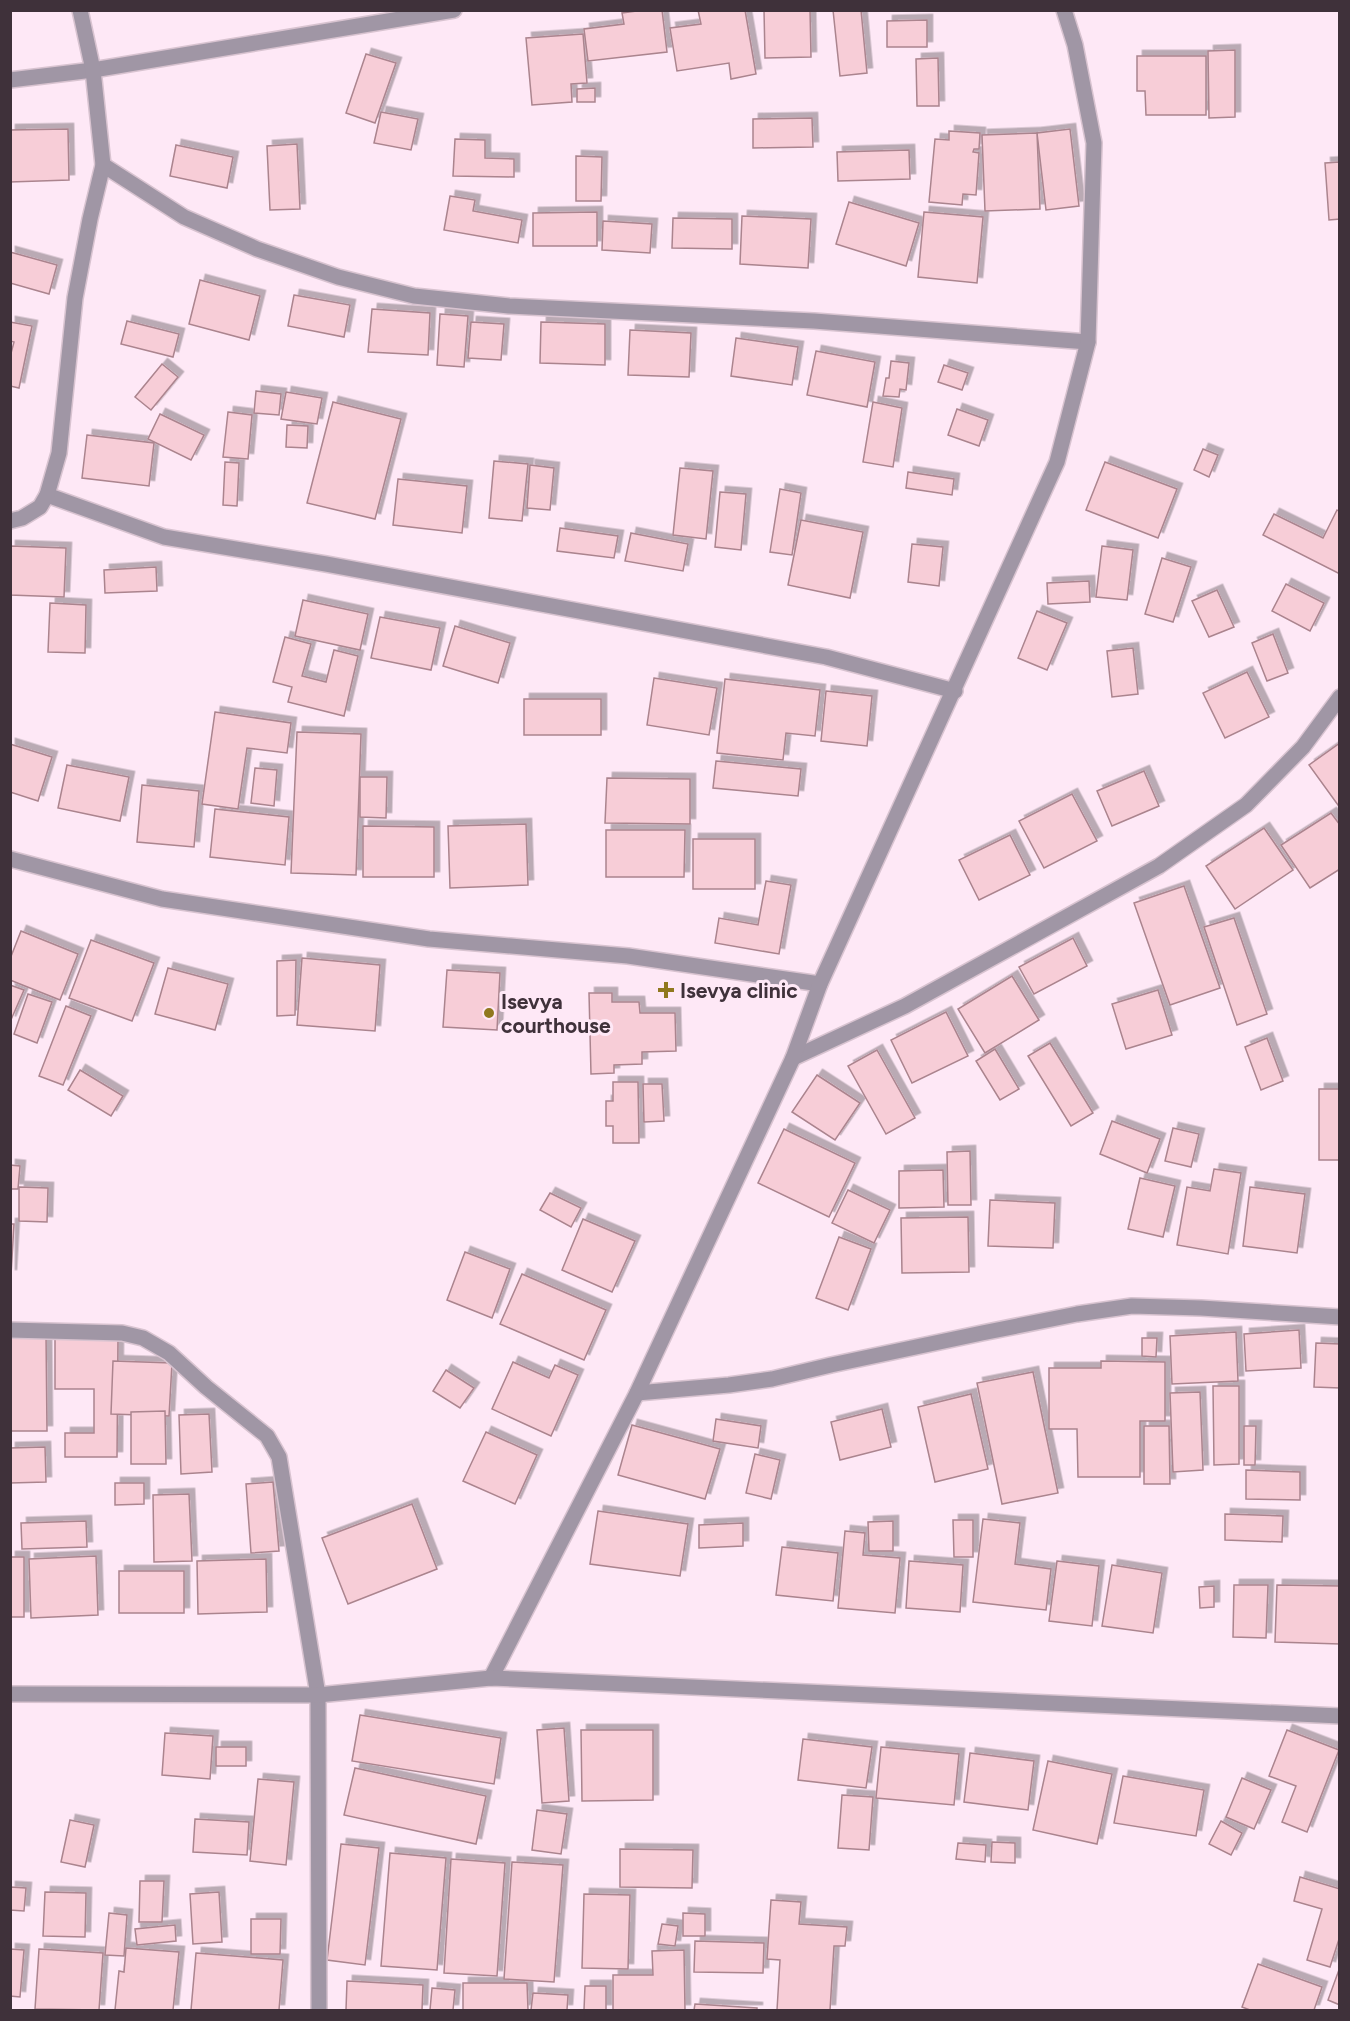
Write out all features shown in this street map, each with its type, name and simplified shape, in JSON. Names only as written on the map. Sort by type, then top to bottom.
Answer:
[{"type":"street","points":[[10,521],[22,519],[40,507],[47,495],[59,453],[75,298],[103,165],[93,70],[80,10]]},
{"type":"street","points":[[10,80],[93,70],[454,10]]},
{"type":"street","points":[[491,1678],[637,1393],[793,1058],[820,984],[1057,462],[1088,342],[1094,143],[1075,45],[1064,10]]},
{"type":"street","points":[[103,165],[184,217],[257,249],[338,277],[414,296],[509,306],[953,330],[1088,342]]},
{"type":"street","points":[[47,495],[164,537],[338,566],[825,657],[955,691]]},
{"type":"street","points":[[793,1058],[905,1006],[1159,866],[1246,805],[1303,747],[1340,697]]},
{"type":"street","points":[[10,859],[162,899],[429,939],[628,956],[820,984]]},
{"type":"street","points":[[637,1393],[772,1379],[982,1333],[1077,1314],[1132,1306],[1340,1317]]},
{"type":"street","points":[[10,1330],[122,1333],[143,1338],[169,1353],[206,1387],[267,1436],[279,1457],[318,1695],[319,2010]]},
{"type":"street","points":[[10,1694],[318,1695],[491,1678],[1340,1716]]},
{"type":"building","points":[[662,10],[667,52],[588,61],[584,29],[624,24],[622,13]]},
{"type":"building","points":[[698,10],[745,10],[756,74],[731,79],[729,63],[677,71],[670,28],[701,24]]},
{"type":"building","points":[[764,10],[810,10],[811,57],[765,58]]},
{"type":"building","points":[[833,10],[861,10],[867,73],[840,76]]},
{"type":"building","points":[[927,20],[927,47],[887,47],[887,21]]},
{"type":"building","points":[[583,34],[587,83],[571,84],[572,102],[532,105],[526,38]]},
{"type":"building","points":[[1235,50],[1235,117],[1209,118],[1208,51]]},
{"type":"building","points":[[366,54],[396,63],[375,123],[346,113]]},
{"type":"building","points":[[1137,56],[1206,56],[1206,115],[1146,115],[1145,91],[1137,91]]},
{"type":"building","points":[[938,58],[939,106],[917,106],[916,59]]},
{"type":"building","points":[[595,88],[595,102],[577,102],[577,89]]},
{"type":"building","points":[[381,112],[418,119],[411,150],[374,143]]},
{"type":"building","points":[[812,118],[813,147],[753,148],[753,119]]},
{"type":"building","points":[[68,129],[69,180],[10,182],[10,130]]},
{"type":"building","points":[[1070,129],[1079,206],[1046,210],[1037,133]]},
{"type":"building","points":[[949,131],[980,133],[979,149],[974,149],[973,152],[979,153],[976,195],[963,194],[962,205],[929,202],[935,139],[949,140]]},
{"type":"building","points":[[1037,133],[1040,209],[985,211],[982,135]]},
{"type":"building","points":[[455,139],[485,140],[485,158],[514,159],[514,177],[453,176]]},
{"type":"building","points":[[297,144],[300,209],[270,210],[267,146]]},
{"type":"building","points":[[176,145],[233,157],[227,188],[170,176]]},
{"type":"building","points":[[909,150],[910,179],[838,181],[837,152]]},
{"type":"building","points":[[576,156],[602,157],[601,201],[576,201]]},
{"type":"building","points":[[1340,162],[1340,219],[1329,220],[1325,163]]},
{"type":"building","points":[[450,196],[475,200],[473,211],[522,220],[518,243],[444,230]]},
{"type":"building","points":[[849,202],[919,223],[906,266],[836,244]]},
{"type":"building","points":[[597,212],[597,246],[533,246],[533,213]]},
{"type":"building","points":[[924,212],[983,217],[977,283],[918,277]]},
{"type":"building","points":[[742,216],[811,219],[808,268],[740,264]]},
{"type":"building","points":[[673,218],[732,219],[732,249],[672,248]]},
{"type":"building","points":[[603,221],[652,224],[650,253],[602,250]]},
{"type":"building","points":[[10,252],[57,265],[49,294],[10,283]]},
{"type":"building","points":[[200,280],[260,296],[249,340],[189,324]]},
{"type":"building","points":[[294,295],[350,305],[344,337],[288,326]]},
{"type":"building","points":[[372,309],[430,313],[428,355],[368,352]]},
{"type":"building","points":[[440,314],[468,316],[464,367],[437,365]]},
{"type":"building","points":[[127,321],[179,334],[173,357],[121,344]]},
{"type":"building","points":[[10,322],[32,326],[19,388],[10,386],[10,357],[14,342],[10,341]]},
{"type":"building","points":[[471,322],[504,324],[501,360],[468,358]]},
{"type":"building","points":[[541,322],[605,324],[605,365],[540,363]]},
{"type":"building","points":[[630,330],[691,333],[689,377],[628,375]]},
{"type":"building","points":[[736,338],[798,347],[792,385],[731,376]]},
{"type":"building","points":[[816,351],[875,362],[867,407],[807,395]]},
{"type":"building","points":[[891,361],[909,363],[906,390],[900,389],[899,397],[883,396],[886,378],[889,378]]},
{"type":"building","points":[[162,364],[178,377],[151,410],[135,397]]},
{"type":"building","points":[[944,365],[968,373],[962,390],[938,382]]},
{"type":"building","points":[[256,391],[281,394],[279,415],[254,413]]},
{"type":"building","points":[[286,392],[322,398],[317,424],[281,419]]},
{"type":"building","points":[[333,402],[401,419],[375,519],[307,503]]},
{"type":"building","points":[[873,402],[902,408],[893,467],[863,462]]},
{"type":"building","points":[[957,409],[988,420],[979,446],[948,435]]},
{"type":"building","points":[[228,412],[252,415],[248,459],[223,457]]},
{"type":"building","points":[[160,414],[204,435],[191,460],[148,439]]},
{"type":"building","points":[[287,425],[308,426],[307,448],[286,447]]},
{"type":"building","points":[[87,435],[154,443],[149,486],[82,478]]},
{"type":"building","points":[[1203,449],[1218,455],[1209,477],[1194,470]]},
{"type":"building","points":[[494,461],[528,464],[522,521],[489,518]]},
{"type":"building","points":[[225,462],[239,463],[237,506],[223,505]]},
{"type":"building","points":[[1105,462],[1177,489],[1158,538],[1086,510]]},
{"type":"building","points":[[530,465],[554,468],[550,510],[527,508]]},
{"type":"building","points":[[680,468],[713,471],[706,539],[673,535]]},
{"type":"building","points":[[908,472],[954,479],[952,495],[906,488]]},
{"type":"building","points":[[398,479],[467,486],[462,533],[393,525]]},
{"type":"building","points":[[780,489],[801,493],[792,555],[770,552]]},
{"type":"building","points":[[720,492],[746,494],[741,550],[715,547]]},
{"type":"building","points":[[1337,510],[1340,512],[1340,574],[1263,535],[1274,514],[1323,538]]},
{"type":"building","points":[[801,520],[863,532],[850,598],[788,585]]},
{"type":"building","points":[[560,528],[618,536],[614,558],[557,551]]},
{"type":"building","points":[[631,533],[688,544],[683,571],[625,561]]},
{"type":"building","points":[[912,544],[943,547],[939,586],[908,582]]},
{"type":"building","points":[[10,546],[66,548],[64,597],[10,595]]},
{"type":"building","points":[[1102,546],[1133,550],[1127,600],[1096,597]]},
{"type":"building","points":[[1162,558],[1191,567],[1173,622],[1145,614]]},
{"type":"building","points":[[156,567],[157,591],[105,593],[104,570]]},
{"type":"building","points":[[1089,581],[1090,602],[1048,604],[1047,583]]},
{"type":"building","points":[[1286,584],[1324,603],[1310,631],[1272,611]]},
{"type":"building","points":[[1217,590],[1234,627],[1209,637],[1192,601]]},
{"type":"building","points":[[303,600],[368,614],[360,650],[295,636]]},
{"type":"building","points":[[50,603],[86,605],[85,653],[48,652]]},
{"type":"building","points":[[1037,611],[1067,623],[1047,670],[1018,658]]},
{"type":"building","points":[[380,617],[440,628],[431,670],[371,658]]},
{"type":"building","points":[[455,626],[510,643],[498,683],[443,666]]},
{"type":"building","points":[[1273,634],[1288,673],[1267,681],[1252,643]]},
{"type":"building","points":[[285,637],[311,644],[302,676],[326,682],[334,650],[358,656],[344,716],[288,702],[292,687],[273,682]]},
{"type":"building","points":[[1133,648],[1138,694],[1112,697],[1107,651]]},
{"type":"building","points":[[1247,672],[1269,717],[1225,738],[1203,693]]},
{"type":"building","points":[[654,678],[717,688],[709,735],[647,725]]},
{"type":"building","points":[[725,679],[820,690],[815,736],[786,733],[783,760],[717,753]]},
{"type":"building","points":[[826,691],[872,696],[867,746],[821,741]]},
{"type":"building","points":[[524,699],[601,699],[601,735],[524,735]]},
{"type":"building","points":[[215,712],[291,723],[287,753],[247,748],[238,809],[202,804]]},
{"type":"building","points":[[297,732],[361,734],[356,875],[291,873]]},
{"type":"building","points":[[1340,743],[1340,804],[1338,805],[1309,765]]},
{"type":"building","points":[[10,744],[52,757],[38,801],[10,792]]},
{"type":"building","points":[[716,761],[801,769],[798,796],[713,788]]},
{"type":"building","points":[[67,765],[129,777],[120,821],[58,808]]},
{"type":"building","points":[[255,768],[277,770],[274,806],[251,803]]},
{"type":"building","points":[[1144,771],[1159,806],[1112,826],[1097,791]]},
{"type":"building","points":[[360,777],[387,777],[386,818],[360,817]]},
{"type":"building","points":[[607,778],[690,779],[690,824],[605,823]]},
{"type":"building","points":[[142,785],[199,791],[194,847],[137,842]]},
{"type":"building","points":[[1072,794],[1097,841],[1044,868],[1019,821]]},
{"type":"building","points":[[215,809],[289,817],[285,865],[210,857]]},
{"type":"building","points":[[1331,813],[1340,825],[1340,869],[1310,888],[1281,845]]},
{"type":"building","points":[[526,824],[528,885],[450,888],[448,826]]},
{"type":"building","points":[[363,826],[434,827],[434,877],[363,877]]},
{"type":"building","points":[[1264,828],[1293,870],[1235,909],[1206,866]]},
{"type":"building","points":[[606,830],[685,830],[684,877],[606,877]]},
{"type":"building","points":[[1010,835],[1030,875],[979,900],[959,860]]},
{"type":"building","points":[[693,839],[755,839],[755,889],[693,889]]},
{"type":"building","points":[[766,881],[791,885],[779,954],[715,943],[719,918],[758,925]]},
{"type":"building","points":[[1184,886],[1220,988],[1170,1005],[1134,903]]},
{"type":"building","points":[[1234,918],[1267,1014],[1237,1025],[1204,927]]},
{"type":"building","points":[[21,931],[78,954],[60,1000],[10,980],[10,959]]},
{"type":"building","points":[[1073,938],[1087,966],[1034,994],[1019,967]]},
{"type":"building","points":[[91,940],[154,963],[132,1021],[69,998]]},
{"type":"building","points":[[302,958],[380,965],[375,1031],[297,1025]]},
{"type":"building","points":[[296,960],[295,1015],[277,1016],[277,961]]},
{"type":"building","points":[[168,968],[228,984],[215,1030],[155,1014]]},
{"type":"building","points":[[447,970],[500,973],[497,1030],[443,1027]]},
{"type":"building","points":[[1012,976],[1039,1020],[985,1053],[958,1009]]},
{"type":"building","points":[[10,985],[24,990],[10,1022]]},
{"type":"building","points":[[1158,990],[1172,1035],[1126,1049],[1112,1004]]},
{"type":"building","points":[[589,993],[612,993],[612,1002],[639,1002],[640,1013],[675,1013],[676,1051],[642,1052],[642,1064],[614,1065],[614,1073],[591,1074]]},
{"type":"building","points":[[28,994],[52,1002],[37,1043],[14,1034]]},
{"type":"building","points":[[66,1006],[91,1016],[63,1085],[39,1076]]},
{"type":"building","points":[[946,1012],[968,1056],[912,1083],[891,1040]]},
{"type":"building","points":[[1267,1038],[1283,1081],[1261,1090],[1245,1047]]},
{"type":"building","points":[[1050,1043],[1093,1113],[1071,1126],[1028,1056]]},
{"type":"building","points":[[995,1049],[1019,1089],[1000,1100],[976,1061]]},
{"type":"building","points":[[877,1050],[915,1118],[886,1134],[848,1066]]},
{"type":"building","points":[[80,1070],[123,1096],[111,1116],[68,1090]]},
{"type":"building","points":[[817,1075],[860,1103],[835,1140],[792,1112]]},
{"type":"building","points":[[613,1082],[638,1082],[639,1143],[613,1143],[613,1126],[606,1126],[606,1101],[613,1101]]},
{"type":"building","points":[[643,1084],[662,1084],[664,1121],[644,1122]]},
{"type":"building","points":[[1319,1089],[1340,1089],[1340,1160],[1319,1160]]},
{"type":"building","points":[[1112,1121],[1160,1139],[1147,1173],[1100,1154]]},
{"type":"building","points":[[1173,1128],[1199,1134],[1191,1167],[1165,1161]]},
{"type":"building","points":[[784,1129],[855,1163],[829,1217],[758,1183]]},
{"type":"building","points":[[970,1151],[971,1205],[948,1205],[947,1152]]},
{"type":"building","points":[[10,1165],[20,1166],[18,1189],[10,1189]]},
{"type":"building","points":[[1214,1169],[1241,1173],[1228,1254],[1177,1245],[1187,1187],[1210,1191]]},
{"type":"building","points":[[943,1170],[944,1207],[899,1208],[899,1171]]},
{"type":"building","points":[[1140,1178],[1175,1186],[1163,1237],[1128,1229]]},
{"type":"building","points":[[19,1187],[48,1188],[47,1222],[19,1221]]},
{"type":"building","points":[[1250,1187],[1305,1194],[1297,1253],[1243,1246]]},
{"type":"building","points":[[848,1190],[890,1210],[874,1243],[832,1223]]},
{"type":"building","points":[[550,1193],[581,1208],[571,1227],[540,1210]]},
{"type":"building","points":[[990,1200],[1055,1203],[1053,1248],[988,1246]]},
{"type":"building","points":[[968,1217],[969,1272],[902,1273],[901,1218]]},
{"type":"building","points":[[583,1219],[635,1241],[612,1292],[562,1270]]},
{"type":"building","points":[[10,1224],[14,1224],[11,1275],[10,1275]]},
{"type":"building","points":[[839,1237],[871,1249],[848,1310],[816,1298]]},
{"type":"building","points":[[465,1252],[510,1269],[492,1318],[447,1300]]},
{"type":"building","points":[[522,1274],[606,1310],[584,1360],[500,1324]]},
{"type":"building","points":[[1299,1330],[1301,1368],[1246,1371],[1244,1334]]},
{"type":"building","points":[[1236,1332],[1238,1381],[1172,1384],[1170,1336]]},
{"type":"building","points":[[10,1335],[46,1335],[47,1431],[10,1431]]},
{"type":"building","points":[[55,1338],[118,1338],[117,1457],[65,1457],[65,1433],[94,1433],[94,1389],[55,1389]]},
{"type":"building","points":[[1142,1338],[1157,1338],[1156,1357],[1142,1356]]},
{"type":"building","points":[[1316,1343],[1340,1344],[1340,1388],[1314,1387]]},
{"type":"building","points":[[113,1361],[172,1363],[169,1416],[111,1414]]},
{"type":"building","points":[[1101,1361],[1165,1362],[1165,1421],[1140,1421],[1140,1477],[1078,1477],[1077,1429],[1049,1429],[1049,1368],[1101,1368]]},
{"type":"building","points":[[513,1362],[549,1378],[555,1365],[578,1375],[551,1436],[492,1409]]},
{"type":"building","points":[[446,1370],[474,1388],[460,1408],[433,1391]]},
{"type":"building","points":[[1033,1372],[1058,1493],[1002,1504],[977,1383]]},
{"type":"building","points":[[1213,1386],[1239,1386],[1239,1464],[1214,1465]]},
{"type":"building","points":[[1200,1392],[1203,1470],[1173,1472],[1170,1393]]},
{"type":"building","points":[[971,1394],[988,1469],[935,1482],[918,1407]]},
{"type":"building","points":[[882,1409],[891,1447],[840,1460],[831,1422]]},
{"type":"building","points":[[165,1411],[166,1464],[131,1464],[131,1412]]},
{"type":"building","points":[[209,1414],[212,1472],[181,1474],[179,1415]]},
{"type":"building","points":[[716,1419],[761,1426],[758,1448],[713,1441]]},
{"type":"building","points":[[632,1425],[720,1449],[705,1499],[618,1475]]},
{"type":"building","points":[[1144,1426],[1169,1426],[1170,1484],[1144,1484]]},
{"type":"building","points":[[1244,1426],[1256,1426],[1255,1465],[1244,1465]]},
{"type":"building","points":[[486,1432],[537,1455],[515,1504],[463,1481]]},
{"type":"building","points":[[45,1447],[46,1482],[10,1483],[10,1448]]},
{"type":"building","points":[[755,1454],[780,1460],[771,1499],[746,1493]]},
{"type":"building","points":[[1246,1470],[1300,1472],[1300,1500],[1246,1499]]},
{"type":"building","points":[[273,1482],[279,1551],[251,1553],[246,1484]]},
{"type":"building","points":[[115,1483],[144,1483],[144,1504],[115,1505]]},
{"type":"building","points":[[189,1494],[192,1561],[154,1562],[153,1495]]},
{"type":"building","points":[[412,1504],[437,1569],[348,1604],[322,1538]]},
{"type":"building","points":[[598,1511],[688,1524],[680,1576],[590,1564]]},
{"type":"building","points":[[1225,1514],[1283,1516],[1282,1542],[1225,1540]]},
{"type":"building","points":[[983,1519],[1020,1523],[1015,1564],[1051,1569],[1046,1610],[973,1602]]},
{"type":"building","points":[[953,1520],[973,1520],[973,1557],[954,1557]]},
{"type":"building","points":[[86,1521],[87,1547],[22,1549],[21,1523]]},
{"type":"building","points":[[893,1521],[893,1551],[869,1551],[868,1522]]},
{"type":"building","points":[[743,1523],[743,1546],[699,1548],[699,1525]]},
{"type":"building","points":[[845,1531],[865,1533],[863,1555],[900,1558],[895,1613],[838,1608]]},
{"type":"building","points":[[782,1547],[838,1553],[833,1601],[776,1595]]},
{"type":"building","points":[[96,1556],[98,1615],[31,1618],[29,1559]]},
{"type":"building","points":[[10,1557],[24,1557],[24,1617],[10,1617]]},
{"type":"building","points":[[266,1559],[267,1612],[198,1614],[197,1561]]},
{"type":"building","points":[[909,1561],[963,1565],[960,1612],[906,1608]]},
{"type":"building","points":[[1057,1561],[1099,1566],[1092,1626],[1049,1621]]},
{"type":"building","points":[[1112,1565],[1162,1573],[1153,1633],[1102,1626]]},
{"type":"building","points":[[119,1571],[184,1571],[184,1613],[119,1613]]},
{"type":"building","points":[[1234,1585],[1268,1585],[1266,1638],[1233,1637]]},
{"type":"building","points":[[1277,1585],[1340,1586],[1340,1644],[1275,1642]]},
{"type":"building","points":[[1214,1586],[1214,1607],[1200,1608],[1199,1587]]},
{"type":"building","points":[[360,1715],[501,1738],[494,1784],[352,1761]]},
{"type":"building","points":[[564,1728],[569,1801],[542,1803],[537,1730]]},
{"type":"building","points":[[581,1730],[653,1730],[653,1800],[582,1801]]},
{"type":"building","points":[[1287,1730],[1339,1750],[1307,1832],[1282,1822],[1296,1786],[1269,1776]]},
{"type":"building","points":[[165,1733],[213,1736],[210,1779],[162,1775]]},
{"type":"building","points":[[803,1739],[872,1747],[866,1788],[798,1780]]},
{"type":"building","points":[[216,1747],[246,1747],[246,1766],[216,1766]]},
{"type":"building","points":[[881,1747],[959,1754],[954,1805],[876,1798]]},
{"type":"building","points":[[970,1753],[1034,1761],[1028,1810],[964,1802]]},
{"type":"building","points":[[1048,1761],[1112,1774],[1097,1844],[1033,1830]]},
{"type":"building","points":[[355,1768],[486,1796],[476,1844],[344,1815]]},
{"type":"building","points":[[1123,1776],[1204,1790],[1196,1836],[1114,1823]]},
{"type":"building","points":[[1242,1778],[1271,1790],[1254,1829],[1226,1817]]},
{"type":"building","points":[[258,1779],[294,1782],[286,1865],[250,1861]]},
{"type":"building","points":[[842,1795],[873,1797],[869,1850],[838,1848]]},
{"type":"building","points":[[537,1810],[567,1814],[561,1854],[532,1850]]},
{"type":"building","points":[[195,1819],[249,1822],[247,1855],[193,1852]]},
{"type":"building","points":[[70,1820],[94,1825],[85,1867],[61,1862]]},
{"type":"building","points":[[1221,1821],[1242,1833],[1231,1855],[1209,1844]]},
{"type":"building","points":[[992,1842],[1015,1843],[1015,1863],[991,1862]]},
{"type":"building","points":[[958,1843],[986,1845],[985,1862],[956,1859]]},
{"type":"building","points":[[341,1844],[379,1848],[365,1965],[327,1960]]},
{"type":"building","points":[[620,1849],[693,1850],[692,1888],[620,1887]]},
{"type":"building","points":[[390,1853],[446,1858],[437,1970],[381,1966]]},
{"type":"building","points":[[451,1859],[505,1863],[497,1976],[444,1973]]},
{"type":"building","points":[[512,1862],[563,1865],[554,1982],[504,1979]]},
{"type":"building","points":[[1300,1877],[1340,1889],[1340,1936],[1330,1967],[1307,1960],[1322,1909],[1294,1901]]},
{"type":"building","points":[[140,1881],[164,1881],[162,1922],[139,1922]]},
{"type":"building","points":[[10,1887],[26,1888],[24,1911],[10,1910]]},
{"type":"building","points":[[45,1892],[86,1893],[85,1937],[43,1936]]},
{"type":"building","points":[[219,1892],[222,1942],[193,1944],[190,1894]]},
{"type":"building","points":[[584,1894],[630,1895],[628,1969],[582,1968]]},
{"type":"building","points":[[771,1900],[801,1902],[799,1924],[847,1927],[845,1946],[834,1946],[830,2010],[777,2010],[780,1960],[767,1959]]},
{"type":"building","points":[[109,1913],[127,1915],[124,1956],[105,1955]]},
{"type":"building","points":[[683,1913],[705,1914],[705,1936],[683,1936]]},
{"type":"building","points":[[251,1919],[281,1919],[280,1954],[251,1954]]},
{"type":"building","points":[[662,1924],[678,1926],[675,1946],[658,1944]]},
{"type":"building","points":[[175,1925],[176,1941],[137,1945],[135,1929]]},
{"type":"building","points":[[695,1941],[764,1943],[763,1973],[694,1972]]},
{"type":"building","points":[[126,1948],[179,1952],[173,2010],[115,2010],[119,1971],[124,1972]]},
{"type":"building","points":[[10,1949],[24,1950],[20,1997],[10,1996]]},
{"type":"building","points":[[39,1949],[103,1953],[99,2010],[35,2009]]},
{"type":"building","points":[[684,1950],[685,2010],[613,2010],[613,1975],[653,1975],[652,1951]]},
{"type":"building","points":[[196,1953],[283,1960],[279,2010],[191,2010]]},
{"type":"building","points":[[1258,1964],[1322,1987],[1314,2010],[1250,2010],[1242,2007]]},
{"type":"building","points":[[1340,1967],[1340,2005],[1328,2000]]},
{"type":"building","points":[[347,1981],[423,1985],[422,2010],[346,2010]]},
{"type":"building","points":[[463,1983],[527,1983],[528,2010],[463,2010]]},
{"type":"building","points":[[585,1986],[606,1986],[606,2010],[584,2010]]},
{"type":"building","points":[[432,1988],[455,1990],[453,2010],[430,2010]]},
{"type":"building","points":[[533,1993],[568,1995],[567,2010],[531,2010]]},
{"type":"building","points":[[695,2004],[757,2008],[757,2010],[694,2010]]},
{"type":"place","name":"Isevya clinic","points":[[666,990]]},
{"type":"place","name":"Isevya courthouse","points":[[489,1013]]}]
